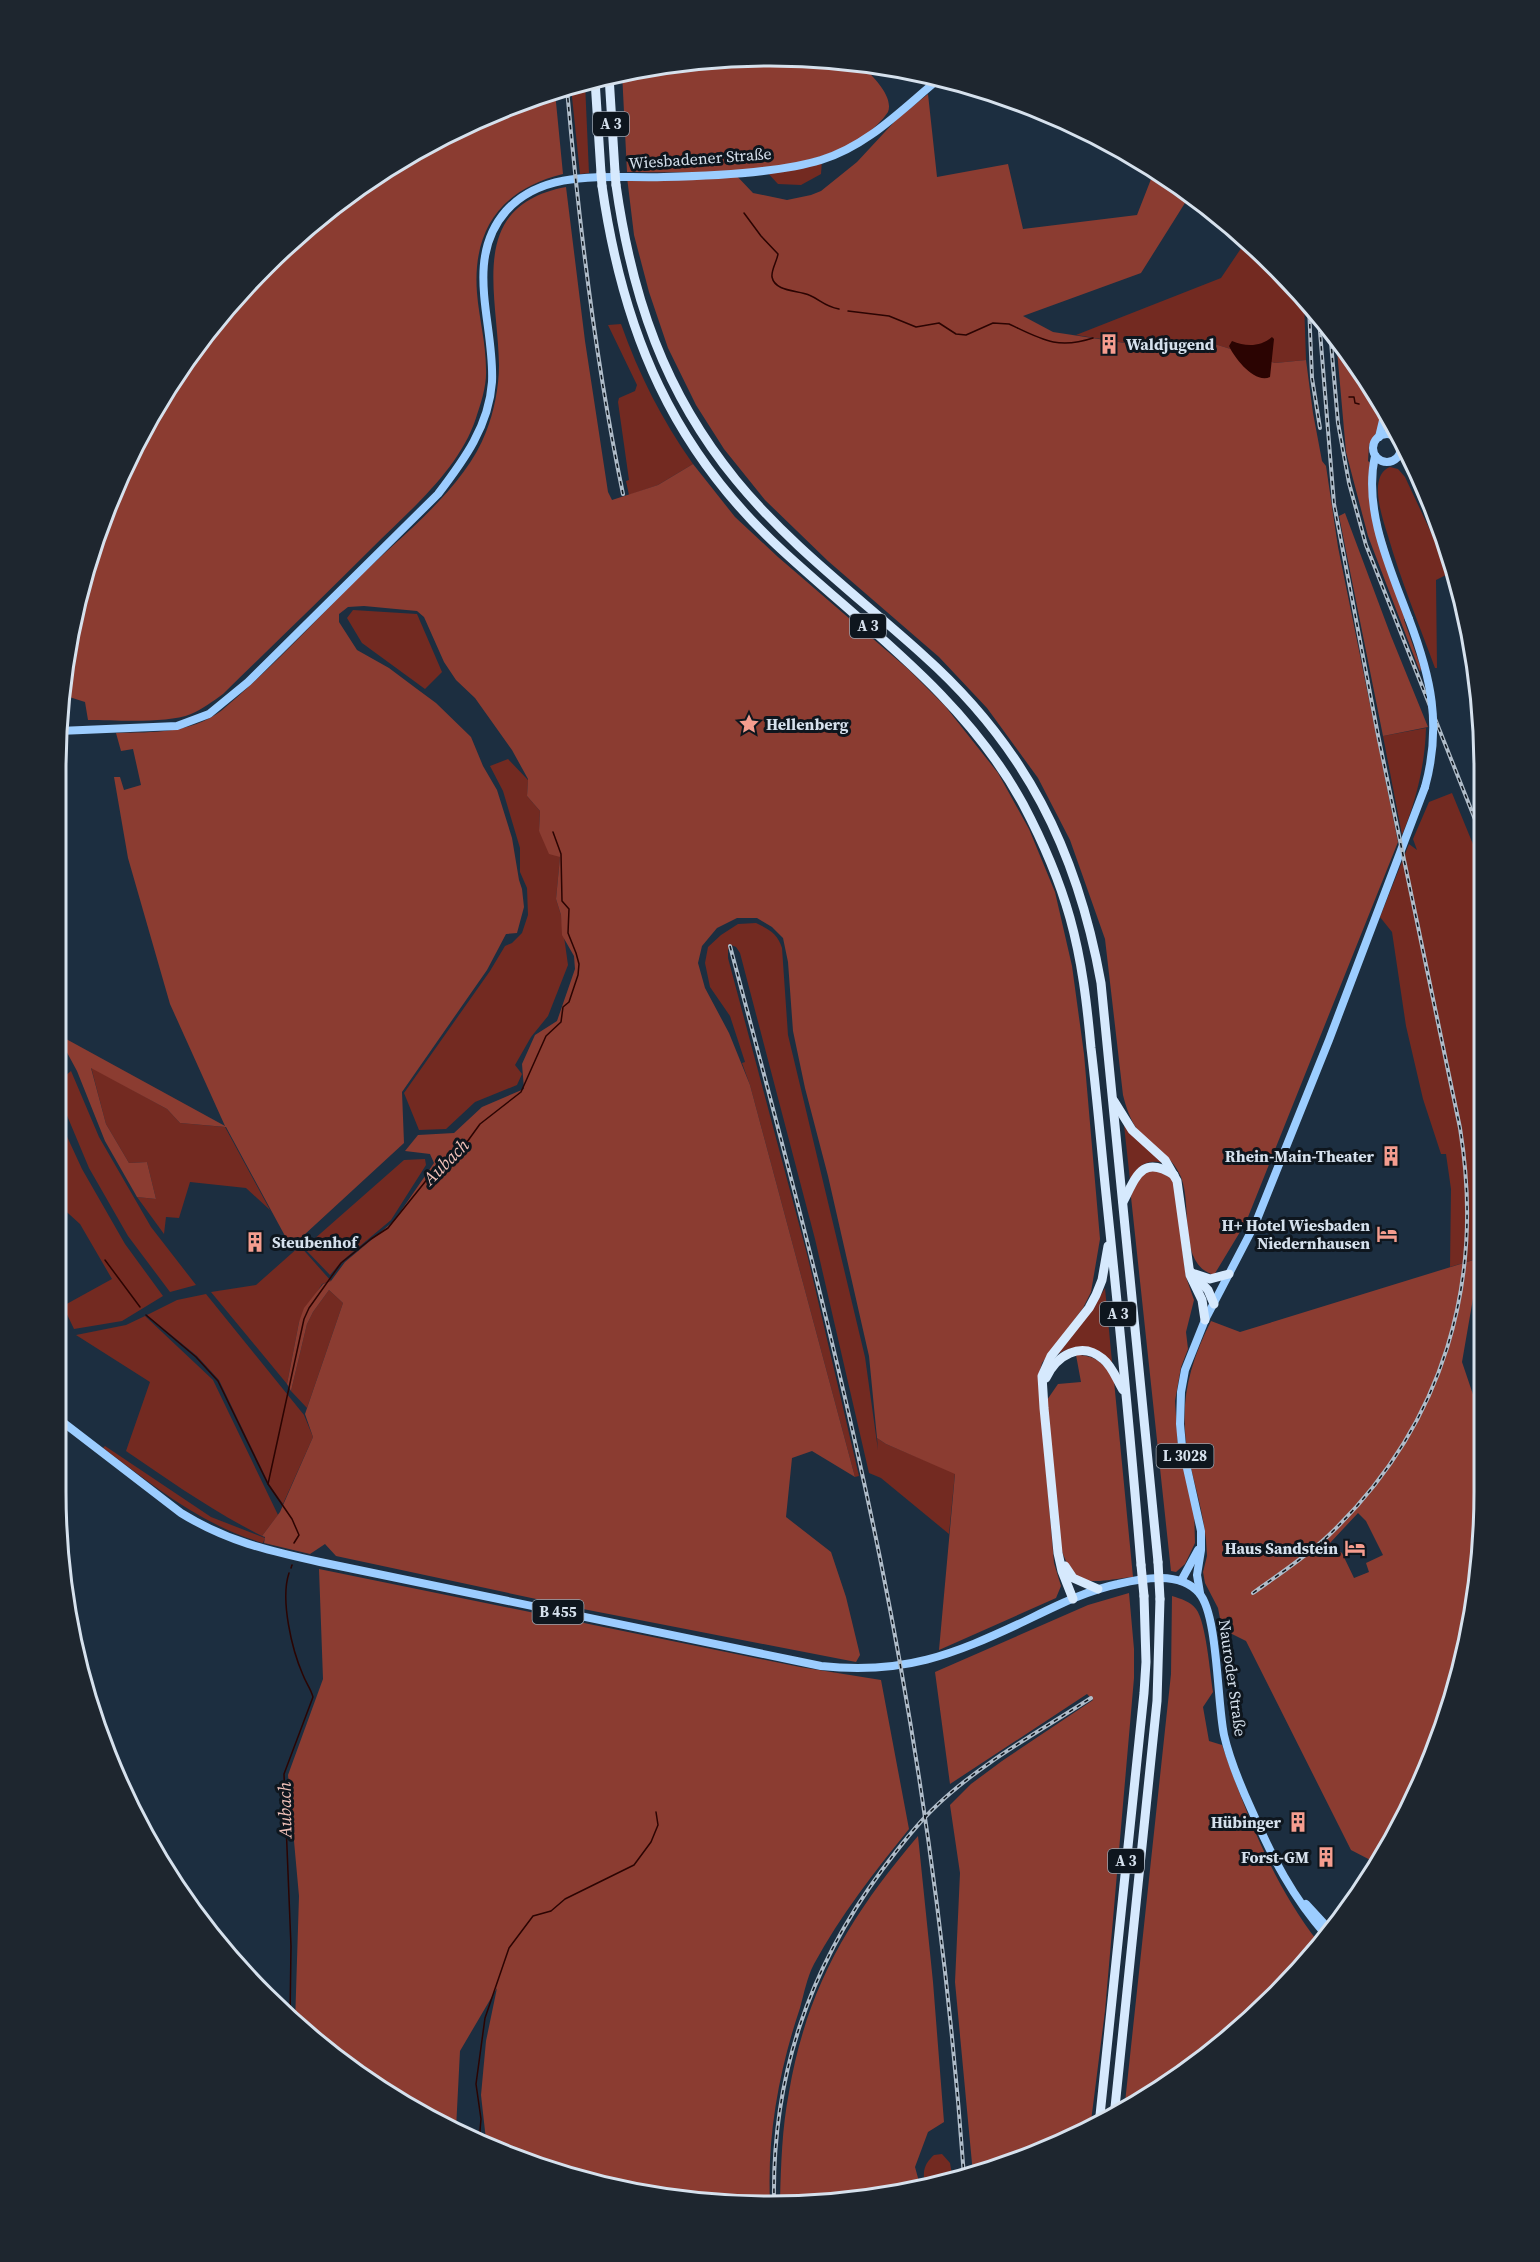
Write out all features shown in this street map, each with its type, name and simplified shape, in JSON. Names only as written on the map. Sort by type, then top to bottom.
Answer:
[{"type":"highway","name":"A 3","points":[[610,85],[616,185],[629,261],[651,333],[674,385],[713,450],[736,480],[774,522],[960,690],[1002,740],[1038,795],[1052,822],[1087,917],[1101,983],[1160,1599],[1157,1701],[1115,2105]]},
{"type":"highway","name":"A 3","points":[[596,88],[602,186],[613,255],[632,321],[662,392],[691,442],[725,489],[764,533],[913,665],[950,702],[1001,768],[1036,829],[1069,915],[1080,961],[1087,1008],[1144,1596],[1146,1642],[1144,1693],[1100,2113]]},
{"type":"highway","points":[[1113,1099],[1137,1136],[1164,1160],[1174,1175],[1180,1193],[1190,1275],[1204,1306],[1205,1320]]},
{"type":"highway","points":[[1123,1202],[1135,1178],[1144,1169],[1160,1167],[1174,1175]]},
{"type":"highway","points":[[1074,1599],[1062,1571],[1058,1553],[1042,1376],[1047,1362],[1089,1308],[1096,1295],[1102,1280],[1110,1234]]},
{"type":"highway","points":[[1190,1269],[1210,1279],[1229,1274]]},
{"type":"highway","points":[[1190,1269],[1208,1290],[1214,1304]]},
{"type":"highway","points":[[1197,1291],[1214,1304]]},
{"type":"highway","points":[[1043,1386],[1050,1370],[1062,1357],[1070,1353],[1088,1351],[1104,1359],[1125,1394]]},
{"type":"highway","points":[[1058,1553],[1076,1586],[1074,1599]]},
{"type":"highway","points":[[1073,1578],[1098,1589]]},
{"type":"main road","name":"Wiesbadener Straße","points":[[68,731],[177,726],[188,724],[209,714],[248,682],[438,494],[476,440],[486,414],[492,383],[483,294],[483,267],[494,228],[505,212],[520,197],[538,187],[564,180],[748,172],[822,160],[874,134],[931,85]]},
{"type":"main road","points":[[1382,423],[1379,436],[1374,443],[1375,456],[1404,466]]},
{"type":"main road","points":[[1379,436],[1389,435]]},
{"type":"main road","points":[[1371,482],[1388,461],[1398,453]]},
{"type":"main road","name":"L 3028","points":[[1201,1594],[1197,1580],[1201,1541],[1198,1509],[1182,1446],[1180,1404],[1185,1370],[1205,1320],[1256,1222],[1425,787],[1433,750],[1434,712],[1428,674],[1386,555],[1373,501],[1371,482],[1375,456]]},
{"type":"main road","name":"B 455","points":[[66,1425],[181,1513],[202,1526],[242,1543],[301,1558],[833,1667],[870,1669],[916,1663],[974,1644],[1098,1589],[1123,1583],[1151,1579],[1181,1581],[1201,1594]]},
{"type":"main road","points":[[1181,1581],[1201,1541]]},
{"type":"main road","points":[[1181,1581],[1191,1578],[1198,1566]]},
{"type":"main road","name":"Nauroder Straße","points":[[1201,1594],[1210,1614],[1219,1707],[1230,1755],[1261,1831],[1290,1889],[1322,1930]]},
{"type":"main road","name":"Nauroder Straße","points":[[1290,1889],[1325,1925]]},
{"type":"shaded area","points":[[770,66],[816,68],[870,73],[888,99],[888,112],[866,134],[838,150],[804,161],[768,168],[730,171],[627,172],[623,82],[678,72],[724,68]]},
{"type":"shaded area","points":[[585,91],[589,173],[580,174],[572,95]]},
{"type":"shaded area","points":[[928,94],[937,177],[1008,164],[1023,229],[1137,215],[1151,179],[1186,202],[1141,273],[1023,316],[1053,332],[1151,347],[1205,341],[1275,363],[1306,360],[1313,413],[1322,461],[1326,466],[1338,547],[1398,842],[1246,1222],[1214,1275],[1202,1269],[1190,1247],[1184,1190],[1177,1169],[1137,1129],[1127,1108],[1123,1095],[1105,939],[1070,840],[1038,778],[987,708],[939,657],[828,561],[765,500],[724,449],[696,405],[668,348],[649,292],[634,235],[627,177],[734,173],[753,193],[787,200],[811,195],[821,191],[857,162],[896,120]]},
{"type":"shaded area","points":[[556,100],[563,174],[523,190],[508,201],[495,215],[486,231],[480,250],[477,293],[486,359],[485,388],[468,437],[445,472],[401,519],[223,694],[200,710],[168,719],[88,720],[85,702],[70,697],[72,678],[90,588],[103,544],[139,459],[160,418],[211,341],[272,272],[341,211],[418,160],[501,120]]},
{"type":"shaded area","points":[[822,160],[821,174],[801,185],[778,184],[765,170]]},
{"type":"shaded area","points":[[566,187],[585,341],[608,492],[612,500],[658,485],[693,464],[735,517],[908,669],[945,706],[998,773],[1029,829],[1055,892],[1072,966],[1084,1054],[1100,1239],[1091,1292],[1083,1308],[1042,1363],[1038,1377],[1054,1563],[1061,1586],[1056,1598],[939,1650],[955,1474],[877,1438],[869,1356],[793,1031],[788,962],[783,938],[772,927],[757,918],[737,918],[717,928],[702,946],[698,963],[705,988],[729,1033],[750,1085],[855,1477],[812,1451],[792,1458],[786,1517],[831,1552],[846,1597],[860,1655],[856,1662],[583,1609],[336,1556],[325,1544],[310,1554],[264,1543],[265,1537],[262,1536],[280,1512],[313,1437],[305,1414],[343,1303],[329,1290],[313,1312],[307,1324],[291,1391],[287,1384],[299,1322],[304,1308],[323,1284],[331,1281],[345,1262],[394,1221],[434,1163],[430,1154],[405,1151],[418,1135],[454,1133],[482,1107],[524,1089],[522,1064],[535,1035],[557,1021],[575,969],[574,956],[562,935],[561,915],[556,899],[560,857],[549,854],[539,831],[540,811],[527,796],[528,779],[512,750],[475,698],[456,680],[444,662],[424,617],[417,611],[364,606],[348,607],[339,614],[339,622],[357,650],[389,668],[436,703],[471,737],[483,766],[497,790],[512,838],[524,907],[517,933],[506,934],[487,970],[402,1092],[404,1143],[291,1247],[226,1127],[180,1123],[167,1109],[91,1068],[106,1124],[129,1163],[147,1162],[156,1199],[137,1197],[105,1141],[77,1071],[66,1051],[66,1039],[225,1126],[170,1004],[128,858],[114,777],[120,777],[124,790],[141,785],[133,749],[121,751],[116,733],[157,732],[184,728],[209,719],[221,711],[274,663],[358,578],[430,511],[463,473],[486,432],[496,399],[499,365],[493,282],[495,256],[501,232],[513,213],[534,197]]},
{"type":"shaded area","points":[[1241,248],[1268,272],[1304,312],[1306,360],[1275,363],[1205,341],[1151,347],[1076,335],[1221,278]]},
{"type":"shaded area","points":[[621,324],[652,397],[693,464],[658,485],[629,495],[618,402],[619,398],[635,391],[637,385],[608,325]]},
{"type":"shaded area","points":[[1272,337],[1274,339],[1270,377],[1258,377],[1252,374],[1229,346],[1232,341],[1253,345],[1263,343]]},
{"type":"shaded area","points":[[1337,353],[1381,419],[1378,430],[1369,445],[1368,461],[1373,465],[1373,501],[1407,614],[1404,620],[1421,668],[1420,672],[1368,536],[1346,452]]},
{"type":"shaded area","points":[[1387,468],[1398,469],[1405,477],[1438,547],[1446,575],[1436,580],[1437,668],[1435,668],[1404,586],[1381,511],[1378,483]]},
{"type":"shaded area","points":[[1345,513],[1428,727],[1383,736],[1339,516]]},
{"type":"shaded area","points":[[353,610],[417,614],[442,672],[425,689],[362,643],[347,618]]},
{"type":"shaded area","points":[[1426,728],[1419,783],[1402,835],[1383,736]]},
{"type":"shaded area","points":[[508,759],[528,780],[527,796],[540,811],[539,831],[560,857],[556,899],[561,915],[568,965],[548,1016],[531,1037],[515,1065],[522,1074],[517,1085],[475,1102],[446,1129],[419,1130],[404,1093],[505,946],[512,943],[522,933],[528,915],[527,888],[520,872],[520,848],[503,791],[490,766]]},
{"type":"shaded area","points":[[1452,793],[1474,847],[1474,1260],[1450,1267],[1451,1189],[1446,1154],[1441,1154],[1423,1099],[1406,1026],[1392,932],[1380,917],[1409,844],[1417,850],[1413,839],[1429,802]]},
{"type":"shaded area","points":[[756,923],[772,933],[782,948],[788,1035],[865,1357],[878,1450],[877,1438],[955,1473],[949,1534],[881,1478],[869,1473],[815,1239],[740,953],[736,947],[731,945],[728,958],[808,1258],[859,1476],[855,1477],[750,1085],[742,1063],[745,1062],[730,1016],[710,987],[705,963],[708,947],[721,935],[738,924]]},
{"type":"shaded area","points":[[91,1067],[167,1109],[180,1123],[225,1127],[270,1210],[246,1188],[190,1182],[179,1218],[166,1217],[164,1234],[137,1197],[156,1199],[147,1162],[129,1163],[106,1124]]},
{"type":"shaded area","points":[[71,1071],[99,1137],[151,1227],[196,1285],[170,1292],[128,1236],[89,1168],[66,1113],[66,1075]]},
{"type":"shaded area","points":[[1124,1125],[1164,1163],[1144,1164],[1130,1180]]},
{"type":"shaded area","points":[[66,1134],[82,1169],[125,1244],[163,1296],[122,1321],[74,1329],[66,1312],[66,1304],[112,1279],[80,1224],[66,1211]]},
{"type":"shaded area","points":[[425,1159],[426,1165],[391,1220],[342,1261],[330,1275],[304,1248],[404,1160]]},
{"type":"shaded area","points":[[1156,1170],[1171,1178],[1174,1184],[1186,1277],[1194,1300],[1186,1332],[1188,1349],[1181,1367],[1175,1401],[1178,1447],[1194,1509],[1195,1543],[1185,1564],[1176,1572],[1171,1571],[1131,1197],[1134,1186],[1145,1172]]},
{"type":"shaded area","points":[[300,1246],[331,1281],[322,1284],[299,1322],[287,1384],[211,1292],[256,1285]]},
{"type":"shaded area","points":[[1474,1260],[1474,1293],[1462,1362],[1474,1397],[1474,1492],[1468,1584],[1450,1674],[1437,1718],[1401,1803],[1370,1860],[1351,1850],[1246,1641],[1222,1629],[1218,1608],[1205,1583],[1203,1572],[1207,1556],[1205,1529],[1185,1436],[1185,1402],[1196,1354],[1211,1321],[1240,1332]],"holes":[[[1358,1513],[1366,1521],[1383,1555],[1366,1563],[1369,1572],[1354,1578],[1342,1553],[1329,1544]]]},
{"type":"shaded area","points":[[1105,1288],[1112,1362],[1090,1350],[1078,1347],[1054,1356],[1095,1305]]},
{"type":"shaded area","points":[[329,1290],[343,1303],[307,1408],[291,1391],[307,1324]]},
{"type":"shaded area","points":[[206,1294],[304,1415],[313,1437],[283,1504],[269,1484],[219,1380],[197,1356],[147,1315],[177,1300]]},
{"type":"shaded area","points":[[145,1316],[213,1380],[278,1515],[262,1536],[209,1506],[126,1451],[150,1382],[76,1335],[126,1325]]},
{"type":"shaded area","points":[[1076,1355],[1083,1355],[1099,1362],[1114,1381],[1133,1577],[1096,1581],[1079,1577],[1066,1560],[1060,1545],[1047,1400],[1058,1384],[1081,1382]]},
{"type":"shaded area","points":[[105,1446],[211,1517],[265,1538],[263,1543],[219,1526],[179,1503],[103,1448]]},
{"type":"shaded area","points":[[319,1569],[800,1667],[881,1680],[909,1829],[847,1911],[809,1974],[780,2079],[770,2153],[770,2196],[678,2190],[633,2182],[544,2159],[485,2135],[481,2095],[486,2041],[497,1988],[460,2051],[456,2122],[418,2102],[341,2051],[295,2011],[299,1896],[288,1775],[323,1679]]},
{"type":"shaded area","points":[[1129,1593],[1134,1649],[1134,1678],[1105,2011],[1091,2118],[1039,2142],[972,2166],[955,1982],[960,1873],[950,1805],[971,1784],[1002,1761],[1093,1700],[1087,1694],[950,1784],[935,1672],[1088,1605]]},
{"type":"shaded area","points":[[1172,1596],[1194,1606],[1202,1625],[1213,1692],[1203,1707],[1209,1741],[1222,1745],[1241,1797],[1275,1873],[1315,1937],[1268,1990],[1199,2051],[1125,2100],[1171,1674]]},
{"type":"shaded area","points":[[918,1836],[944,2122],[928,2132],[915,2167],[918,2179],[862,2190],[780,2196],[782,2146],[787,2106],[797,2054],[807,2019],[820,1986],[852,1924]]},
{"type":"shaded area","points":[[942,2154],[950,2163],[952,2172],[924,2178],[926,2166],[934,2155]]},
{"type":"waterway","points":[[744,213],[778,254],[772,274],[774,282],[782,288],[804,293],[839,309]]},
{"type":"waterway","points":[[848,311],[889,316],[916,327],[939,323],[956,334],[966,335],[993,323],[1009,324],[1040,338],[1059,343],[1093,338]]},
{"type":"waterway","points":[[1349,397],[1354,397],[1355,403],[1359,404]]},
{"type":"waterway","name":"Aubach","points":[[294,1543],[299,1535],[292,1519],[268,1484],[304,1319],[309,1308],[341,1263],[388,1228],[441,1162],[459,1153],[480,1124],[521,1092],[546,1036],[561,1022],[563,1007],[569,1002],[578,975],[579,964],[568,933],[569,909],[562,901],[561,854],[553,832]]},
{"type":"waterway","name":"Aubach","points":[[105,1260],[140,1307]]},
{"type":"waterway","name":"Aubach","points":[[146,1315],[196,1357],[218,1381],[268,1484]]},
{"type":"waterway","name":"Aubach","points":[[289,1573],[286,1597],[288,1625],[299,1665],[313,1697],[284,1774],[291,1946],[290,2007]]},
{"type":"waterway","points":[[480,2132],[481,2119],[476,2084],[485,2018],[509,1948],[533,1916],[551,1911],[565,1899],[634,1865],[651,1842],[658,1825],[656,1812]]},
{"type":"railway","points":[[568,96],[589,292],[604,393],[623,494]]},
{"type":"railway","points":[[1310,318],[1312,378],[1320,428]]},
{"type":"railway","points":[[1253,1593],[1302,1558],[1329,1535],[1369,1492],[1402,1447],[1428,1398],[1447,1348],[1460,1295],[1466,1241],[1466,1185],[1460,1128],[1378,735],[1334,504],[1320,330]]},
{"type":"railway","points":[[1331,344],[1338,423],[1349,483],[1366,545],[1474,817]]},
{"type":"railway","points":[[730,946],[828,1327],[864,1481],[895,1634],[921,1788],[942,1943],[963,2169]]},
{"type":"railway","points":[[774,2196],[775,2156],[788,2068],[815,1986],[856,1908],[905,1840],[949,1794],[1008,1750],[1091,1698]]},
{"type":"place","name":"Waldjugend","points":[[1109,344]]},
{"type":"place","name":"Hellenberg","points":[[749,724]]},
{"type":"place","name":"Rhein-Main-Theater","points":[[1391,1156]]},
{"type":"place","name":"H+ Hotel Wiesbaden Niedernhausen","points":[[1387,1234]]},
{"type":"place","name":"Steubenhof","points":[[255,1242]]},
{"type":"place","name":"Haus Sandstein","points":[[1355,1548]]},
{"type":"place","name":"Hübinger","points":[[1298,1822]]},
{"type":"place","name":"Forst-GM","points":[[1326,1857]]}]
